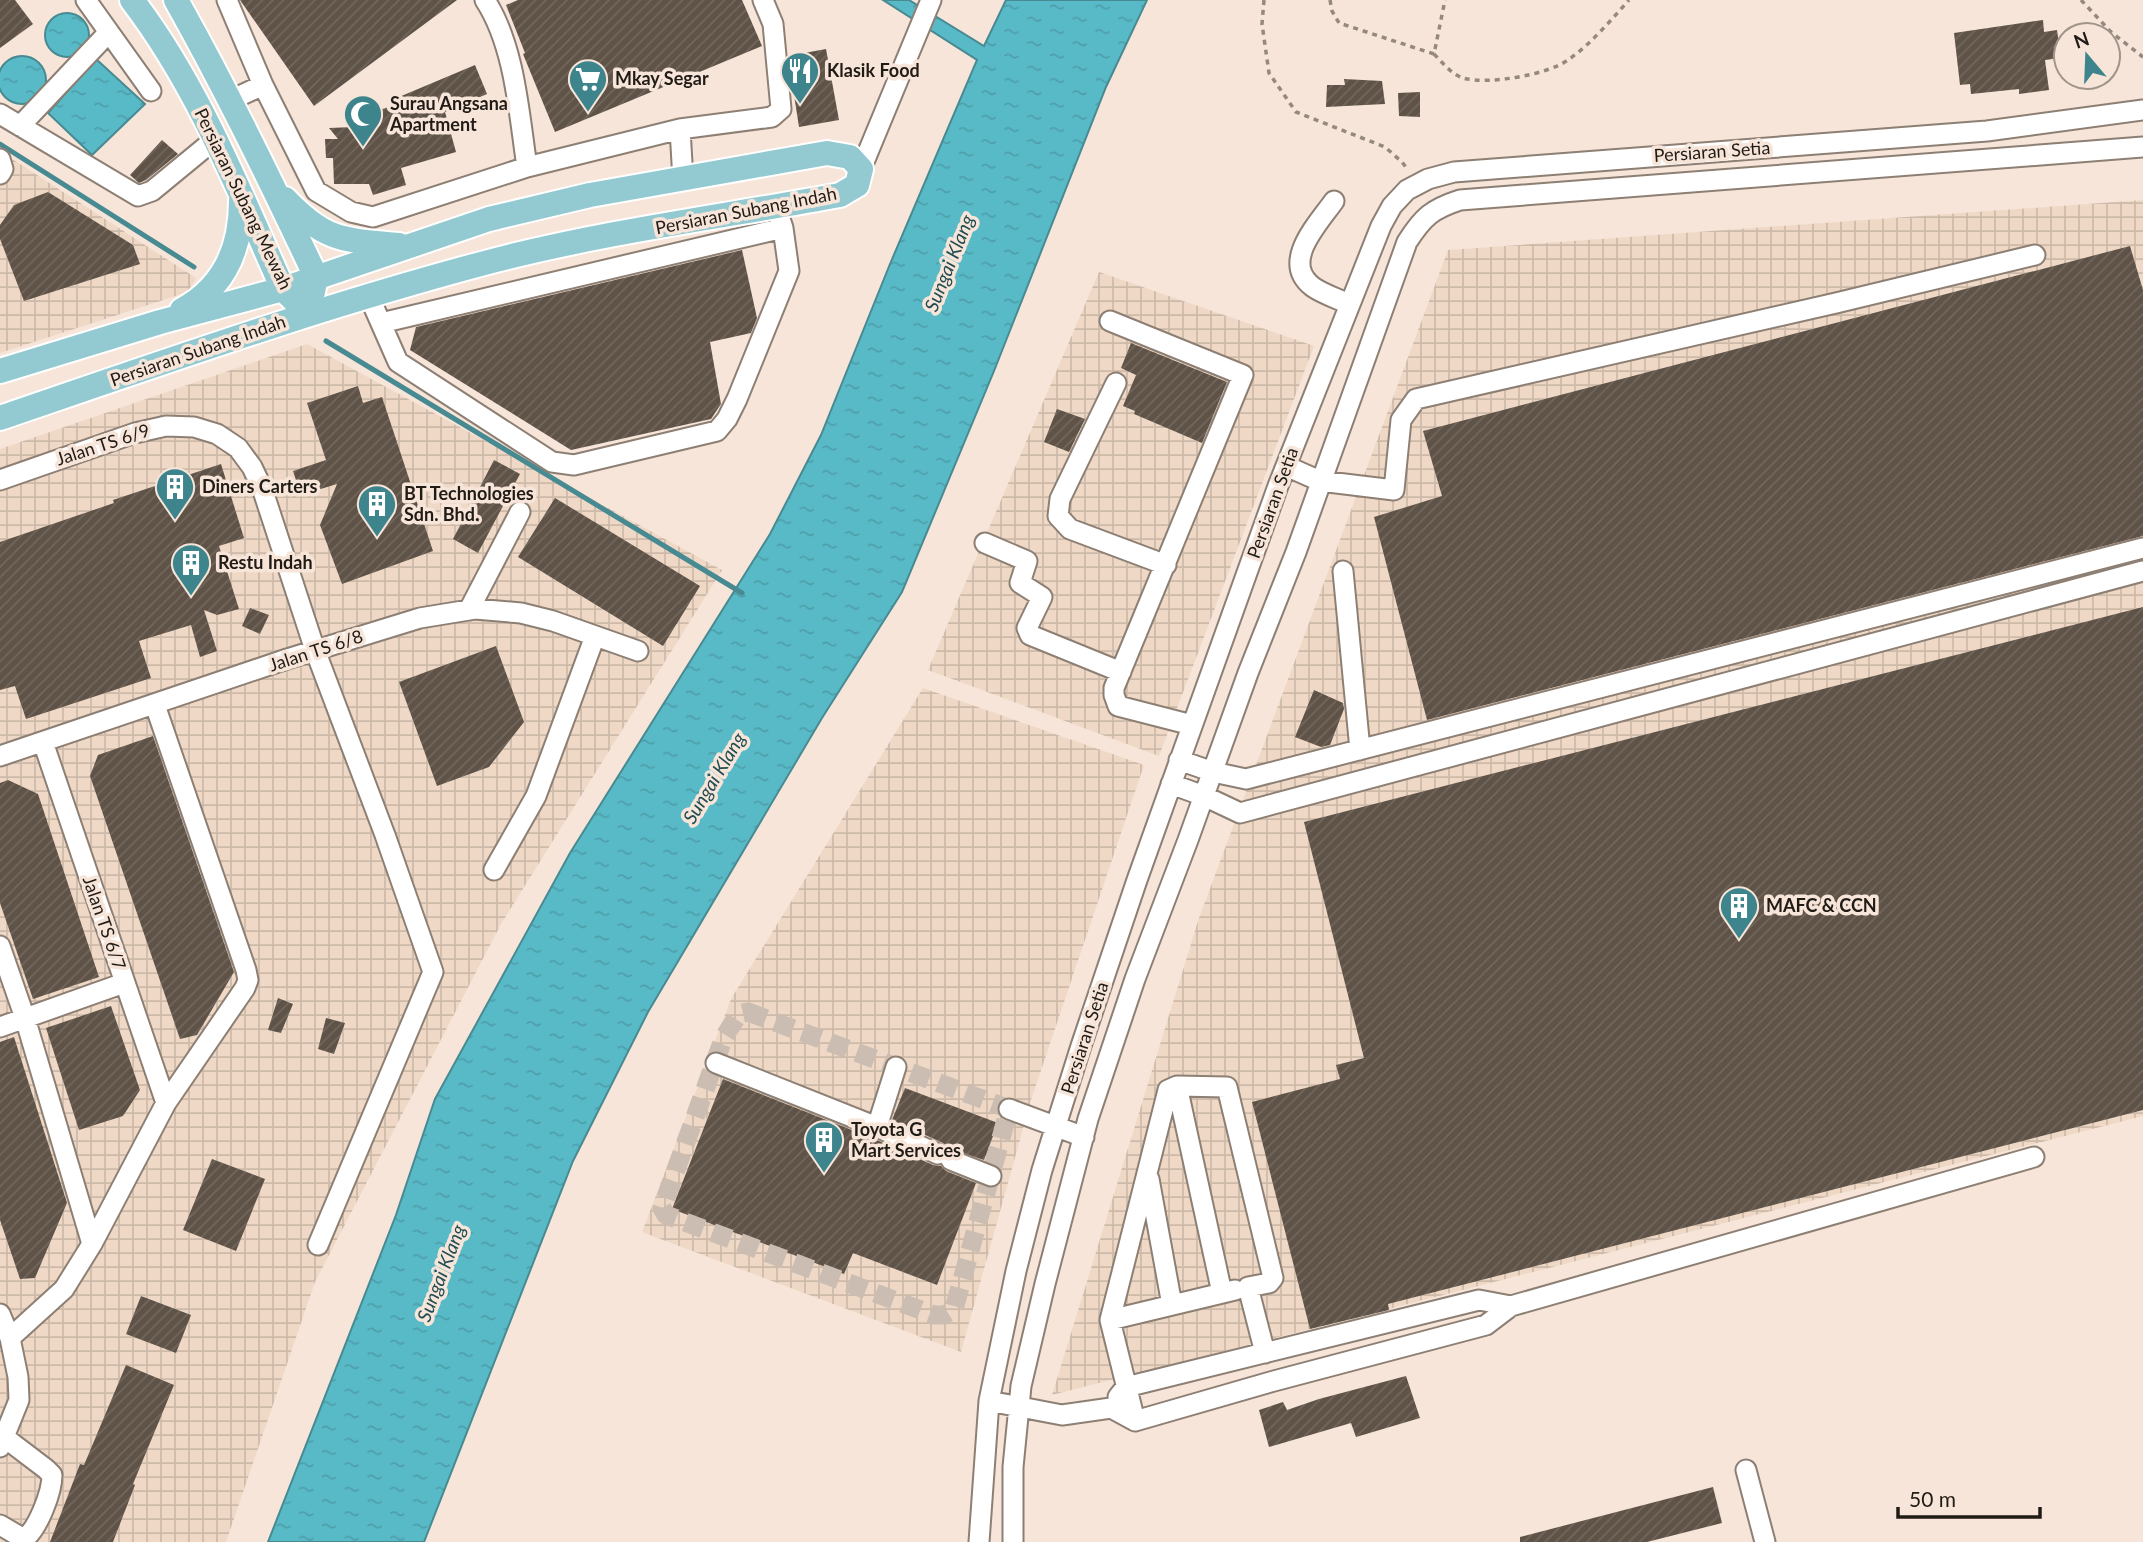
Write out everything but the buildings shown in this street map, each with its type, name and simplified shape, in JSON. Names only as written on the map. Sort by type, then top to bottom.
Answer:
[{"type":"main road","name":"Persiaran Subang Mewah","points":[[132,0],[185,82],[241,195],[283,289],[308,314]]},
{"type":"main road","name":"Persiaran Subang Mewah","points":[[176,0],[231,100],[316,277],[308,314]]},
{"type":"main road","name":"Persiaran Subang Indah","points":[[0,371],[160,322],[283,289],[514,213],[590,195],[827,153],[850,157],[861,169],[857,185],[841,195],[780,218],[595,239],[499,259],[368,294],[0,418]]},
{"type":"main road","points":[[275,188],[300,214],[325,233],[356,241],[410,246]]},
{"type":"main road","points":[[160,322],[194,303],[215,286],[232,255],[241,224],[241,195]]},
{"type":"street","points":[[86,0],[151,91]]},
{"type":"street","points":[[227,0],[263,85],[316,191],[351,212],[373,217],[527,167],[680,129],[772,117],[781,109],[773,24],[763,0]]},
{"type":"street","points":[[485,0],[501,33],[515,86],[527,167]]},
{"type":"street","points":[[861,169],[931,0]]},
{"type":"street","points":[[20,126],[109,32]]},
{"type":"street","points":[[231,100],[263,85]]},
{"type":"street","name":"Persiaran Setia","points":[[979,1542],[989,1401],[1016,1271],[1081,1046],[1171,784],[1286,466],[1349,304],[1392,206],[1407,190],[1428,178],[1454,172],[1987,131],[2143,110]]},
{"type":"street","points":[[0,114],[138,197],[152,191],[214,140]]},
{"type":"street","points":[[680,129],[683,180]]},
{"type":"street","name":"Persiaran Setia","points":[[1013,1542],[1013,1467],[1021,1385],[1084,1137],[1135,979],[1248,673],[1296,552],[1407,242],[1421,221],[1438,208],[1460,200],[2143,147]]},
{"type":"street","points":[[0,159],[3,169],[0,174]]},
{"type":"street","points":[[1417,185],[1431,213]]},
{"type":"street","points":[[1334,201],[1299,254],[1300,272],[1312,287],[1349,304]]},
{"type":"street","points":[[368,294],[398,362],[552,462],[574,465],[717,431],[727,419],[789,271],[780,218],[381,323]]},
{"type":"street","points":[[1286,466],[1320,481],[1394,490],[1401,420],[1416,399],[2035,255]]},
{"type":"street","points":[[1110,321],[1243,375],[1114,688],[1118,706],[1192,725]]},
{"type":"street","points":[[1116,383],[1060,499],[1058,516],[1070,528],[1166,565]]},
{"type":"street","name":"Jalan TS 6/9","points":[[0,480],[135,433],[166,426],[194,427],[217,434],[238,448],[252,467],[262,488],[315,650],[433,972],[318,1245]]},
{"type":"street","points":[[469,610],[520,512]]},
{"type":"street","points":[[985,543],[1027,561],[1020,583],[1042,597],[1027,628],[1030,635],[1121,672]]},
{"type":"street","points":[[1180,760],[1213,772],[1246,779],[2143,548]]},
{"type":"street","points":[[1343,571],[1360,750]]},
{"type":"street","points":[[1171,784],[1240,813],[2143,571]]},
{"type":"street","name":"Jalan TS 6/8","points":[[0,756],[315,650],[420,618],[469,610],[521,613],[638,651]]},
{"type":"street","points":[[494,870],[536,796],[595,636]]},
{"type":"street","points":[[10,1338],[64,1289],[92,1244],[166,1103],[248,980],[155,705]]},
{"type":"street","name":"Jalan TS 6/7","points":[[43,742],[166,1103]]},
{"type":"street","points":[[0,946],[25,1018],[92,1244]]},
{"type":"street","points":[[0,1027],[124,983]]},
{"type":"street","points":[[716,1063],[991,1176]]},
{"type":"street","points":[[877,1127],[896,1067]]},
{"type":"street","points":[[1177,1086],[1222,1293]]},
{"type":"street","points":[[1110,1320],[1269,1283],[1273,1278],[1227,1087],[1177,1086],[1168,1090],[1110,1320],[1135,1421]]},
{"type":"street","points":[[1009,1109],[1084,1137]]},
{"type":"street","points":[[989,1401],[1062,1415],[1111,1408],[1135,1421],[1486,1325],[1511,1306],[2034,1157]]},
{"type":"street","points":[[1148,1172],[1172,1306]]},
{"type":"street","points":[[1248,1287],[1265,1353]]},
{"type":"street","points":[[1111,1408],[1126,1387],[1479,1300],[1511,1306]]},
{"type":"street","points":[[0,1314],[10,1338],[18,1377],[19,1401],[2,1442],[52,1475],[52,1485],[32,1533],[24,1539],[0,1525]]},
{"type":"street","points":[[1746,1469],[1765,1542]]},
{"type":"path","points":[[1264,0],[1262,24],[1269,72],[1296,112],[1385,148],[1402,162],[1417,185]]},
{"type":"path","points":[[1330,0],[1332,11],[1339,23],[1434,54],[1452,72],[1464,78],[1506,79],[1529,76],[1566,62],[1604,29],[1629,0]]},
{"type":"path","points":[[1434,54],[1445,0]]},
{"type":"path","points":[[2081,0],[2110,32],[2143,57]]},
{"type":"shaded area","points":[[0,151],[196,278],[188,292],[0,353]]},
{"type":"shaded area","points":[[2143,200],[2143,1116],[1052,1395],[1199,918],[1448,250]]},
{"type":"shaded area","points":[[1099,272],[1314,346],[1159,756],[928,670]]},
{"type":"shaded area","points":[[307,344],[722,570],[501,924],[315,1282],[226,1542],[0,1542],[0,449]]},
{"type":"shaded area","points":[[923,688],[1144,765],[1031,1100],[961,1352],[642,1232],[731,999]]},
{"type":"water","name":"Sungai Klang","points":[[883,0],[909,0],[984,46],[1006,0],[1147,0],[1106,87],[994,371],[902,592],[822,718],[648,1012],[573,1161],[424,1542],[268,1542],[396,1215],[435,1099],[570,853],[770,534],[821,435],[977,60]]},
{"type":"water","points":[[67,13],[83,19],[89,35],[83,51],[67,57],[51,51],[45,35],[51,19]]},
{"type":"water","points":[[22,56],[39,63],[46,80],[39,97],[22,104],[5,97],[-2,80],[5,63]]},
{"type":"water","points":[[96,59],[145,104],[92,155],[48,113]]},
{"type":"waterway","points":[[0,144],[194,267]]},
{"type":"waterway","points":[[326,341],[742,593]]},
{"type":"tunnel","points":[[748,1012],[1009,1109],[954,1309],[944,1315],[934,1315],[666,1215],[662,1208],[724,1037],[739,1014],[748,1012]]},
{"type":"place","name":"Klasik Food","points":[[800,105]]},
{"type":"place","name":"Mkay Segar","points":[[588,113]]},
{"type":"place","name":"Surau Angsana Apartment","points":[[363,148]]},
{"type":"place","name":"Diners Carters","points":[[175,521]]},
{"type":"place","name":"BT Technologies Sdn. Bhd.","points":[[377,538]]},
{"type":"place","name":"Restu Indah","points":[[191,597]]},
{"type":"place","name":"MAFC & CCN","points":[[1739,940]]},
{"type":"place","name":"Toyota G Mart Services","points":[[824,1174]]}]
